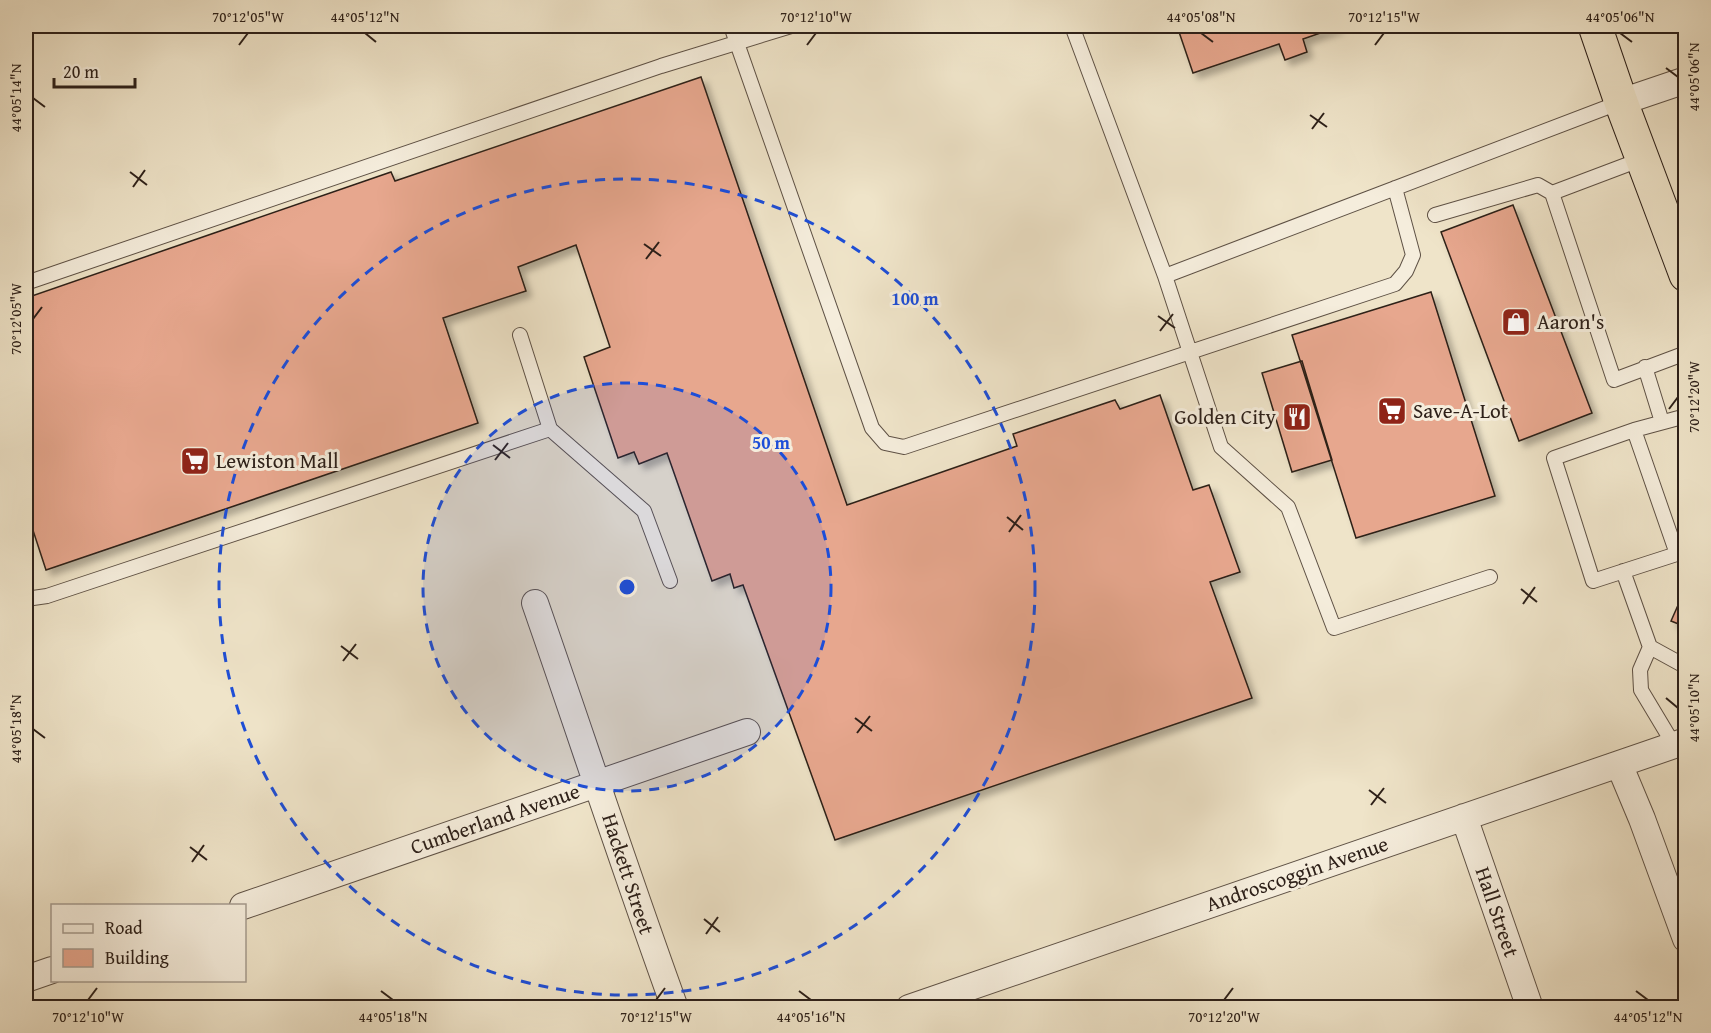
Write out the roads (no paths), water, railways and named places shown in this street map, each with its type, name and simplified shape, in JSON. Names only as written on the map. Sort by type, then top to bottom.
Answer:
[{"type":"highway","points":[[1595,26],[1642,159],[1678,235],[1686,275]]},
{"type":"street","points":[[1621,102],[1686,80]]},
{"type":"street","name":"Hackett Street","points":[[536,603],[632,892],[675,1008]]},
{"type":"street","name":"Cumberland Avenue","points":[[246,905],[747,732]]},
{"type":"street","name":"Androscoggin Avenue","points":[[909,1008],[1680,743]]},
{"type":"street","points":[[1619,764],[1686,939]]},
{"type":"street","name":"Hall Street","points":[[1464,817],[1530,1008]]},
{"type":"street","points":[[26,979],[51,970]]},
{"type":"lane","points":[[731,26],[872,428],[885,443],[903,447],[1395,284],[1406,271],[1413,255],[1395,188]]},
{"type":"lane","points":[[26,283],[661,66],[790,26]]},
{"type":"lane","points":[[1072,26],[1165,276],[1221,447],[1288,507],[1334,628],[1490,578]]},
{"type":"lane","points":[[1165,276],[1621,102]]},
{"type":"lane","points":[[1552,193],[1642,159]]},
{"type":"lane","points":[[1435,215],[1538,185],[1552,193],[1614,380],[1686,353]]},
{"type":"lane","points":[[520,335],[550,429],[644,511],[670,581]]},
{"type":"lane","points":[[1645,368],[1662,422]]},
{"type":"lane","points":[[1634,430],[1681,552],[1593,581],[1554,458],[1634,430],[1686,416]]},
{"type":"lane","points":[[26,599],[46,596],[550,429]]},
{"type":"lane","points":[[1623,571],[1650,647],[1681,664]]},
{"type":"lane","points":[[1650,647],[1640,670],[1641,690],[1680,743]]},
{"type":"place","name":"Aaron's","points":[[1516,322]]},
{"type":"place","name":"Save-A-Lot","points":[[1392,411]]},
{"type":"place","name":"Golden City","points":[[1297,417]]},
{"type":"place","name":"Lewiston Mall","points":[[195,461]]}]
